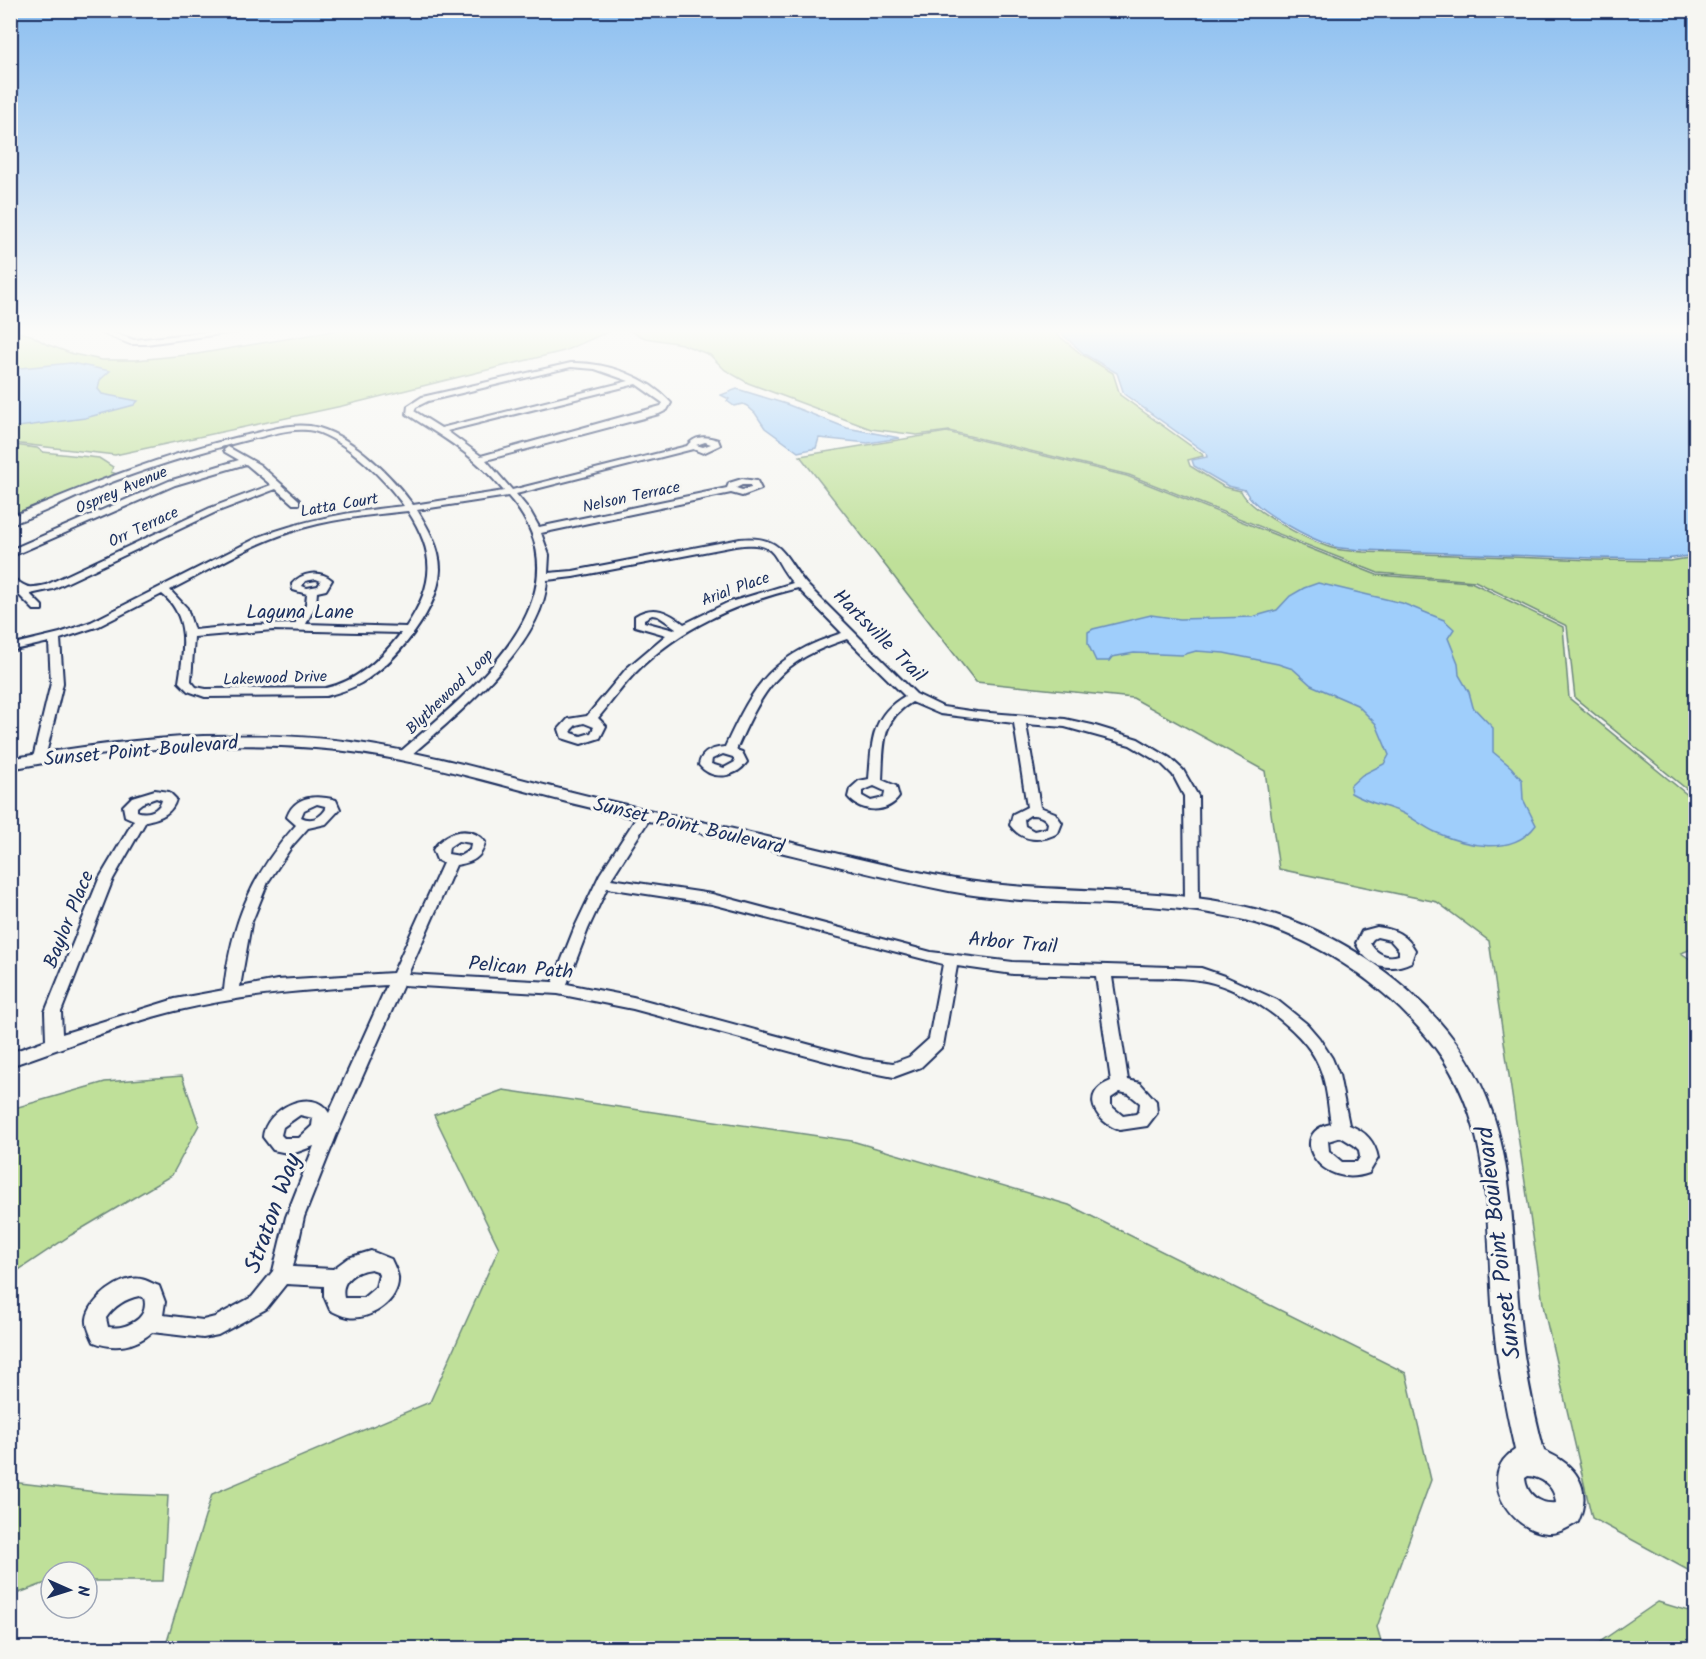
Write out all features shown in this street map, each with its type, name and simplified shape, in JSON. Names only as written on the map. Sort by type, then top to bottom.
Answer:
[{"type":"street","name":"Blythewood Loop","points":[[404,755],[483,684],[507,656],[531,616],[543,577],[542,548],[528,515],[479,459],[441,430],[410,412],[412,407]]},
{"type":"street","points":[[441,430],[532,407]]},
{"type":"street","name":"Blythewood Loop","points":[[479,459],[656,412],[664,407]]},
{"type":"street","name":"Lakewood Drive","points":[[10,521],[115,476],[168,457],[221,443],[300,428],[317,429],[359,454],[388,480],[411,508],[433,546],[435,576],[429,596],[409,630],[392,651],[358,681],[337,690],[312,693],[215,694],[192,689],[185,682],[191,634],[183,610],[176,599],[163,590]]},
{"type":"street","name":"Latta Court","points":[[10,648],[54,638],[95,624],[262,539],[290,528],[335,517],[509,493],[692,447]]},
{"type":"street","points":[[228,450],[248,461],[279,485],[296,502]]},
{"type":"street","name":"Osprey Avenue","points":[[10,554],[172,483],[248,461]]},
{"type":"street","name":"Orr Terrace","points":[[20,589],[32,591],[50,587],[213,510],[271,490],[279,485]]},
{"type":"street","name":"Nelson Terrace","points":[[536,531],[731,490]]},
{"type":"street","name":"Hartsville Trail","points":[[543,577],[573,574],[746,542],[765,544],[779,551],[784,564],[800,584],[912,697],[927,705],[955,713],[1065,723],[1119,736],[1151,751],[1178,773],[1191,796],[1192,903]]},
{"type":"street","points":[[10,580],[38,608]]},
{"type":"street","name":"Arial Place","points":[[590,720],[629,672],[678,631],[750,598],[800,584]]},
{"type":"street","points":[[298,627],[311,604],[312,591]]},
{"type":"street","name":"Laguna Lane","points":[[191,634],[298,627],[409,630]]},
{"type":"street","points":[[729,751],[750,703],[771,675],[800,653],[850,634]]},
{"type":"street","points":[[39,758],[57,683],[54,638]]},
{"type":"street","points":[[875,782],[883,721],[892,707],[912,697]]},
{"type":"street","points":[[1019,719],[1034,811]]},
{"type":"street","name":"Sunset Point Boulevard","points":[[10,764],[39,758],[140,746],[250,740],[331,744],[404,755],[645,815],[987,891],[1058,897],[1192,903],[1239,912],[1273,922],[1331,948],[1365,960],[1432,1028],[1453,1054],[1482,1112],[1490,1139],[1494,1173],[1510,1362],[1532,1461]]},
{"type":"street","points":[[558,988],[581,929],[603,883],[645,815]]},
{"type":"street","name":"Baylor Place","points":[[54,1044],[53,1012],[106,879],[142,817]]},
{"type":"street","points":[[231,995],[234,960],[245,914],[264,873],[287,841],[304,824]]},
{"type":"street","name":"Straton Way","points":[[148,1322],[203,1329],[218,1326],[259,1303],[282,1275],[295,1217],[326,1129],[398,979],[451,861]]},
{"type":"street","name":"Arbor Trail","points":[[603,883],[712,899],[931,957],[1013,968],[1201,974],[1228,982],[1252,992],[1299,1026],[1323,1058],[1329,1073],[1341,1130]]},
{"type":"street","name":"Pelican Path","points":[[10,1060],[174,1005],[277,986],[398,979],[558,988],[633,1003],[863,1065],[894,1070],[915,1062],[937,1042],[951,959]]},
{"type":"street","points":[[1103,971],[1120,1085]]},
{"type":"street","points":[[282,1275],[336,1278]]},
{"type":"green space","points":[[11,407],[335,407],[115,455],[12,443],[37,448],[43,452],[99,458],[113,467],[111,472],[120,475],[11,521]]},
{"type":"green space","points":[[813,407],[1137,407],[1202,454],[1203,456],[1188,460],[1190,466],[1224,487],[1241,491],[1257,508],[1284,526],[1339,550],[1595,560],[1670,561],[1695,557],[1695,796],[1575,698],[1567,626],[1475,581],[1378,573],[1129,475],[949,431],[917,435],[871,429]]},
{"type":"green space","points":[[947,432],[1127,476],[1377,575],[1471,582],[1563,627],[1569,698],[1695,801],[1695,948],[1681,953],[1696,963],[1695,1574],[1592,1518],[1544,1310],[1489,941],[1437,902],[1279,869],[1265,771],[1133,698],[976,682],[800,456]]},
{"type":"green space","points":[[182,1076],[199,1125],[172,1175],[71,1235],[11,1275],[11,1109],[105,1082]]},
{"type":"green space","points":[[503,1090],[852,1141],[1069,1205],[1406,1373],[1431,1480],[1377,1627],[1383,1648],[165,1648],[212,1494],[430,1402],[499,1248],[434,1115]]},
{"type":"green space","points":[[11,1482],[114,1494],[168,1496],[163,1581],[99,1581],[99,1560],[39,1560],[39,1586],[11,1596]]},
{"type":"green space","points":[[1658,1602],[1695,1613],[1695,1648],[1591,1648]]},
{"type":"water","points":[[11,407],[125,407],[85,418],[11,428]]},
{"type":"water","points":[[749,407],[795,407],[847,428],[900,438],[868,443],[819,438],[816,448],[798,452],[765,428]]},
{"type":"water","points":[[1143,407],[1695,407],[1695,555],[1666,559],[1593,558],[1363,550],[1335,547],[1285,524],[1260,507],[1245,490],[1228,486],[1194,466],[1192,460],[1207,457],[1206,453]]},
{"type":"water","points":[[1318,583],[1402,603],[1444,620],[1454,629],[1448,638],[1458,663],[1459,675],[1469,692],[1473,707],[1493,728],[1493,752],[1522,780],[1523,799],[1536,825],[1526,835],[1515,842],[1502,845],[1488,846],[1460,841],[1435,832],[1403,813],[1351,793],[1350,786],[1362,775],[1384,764],[1389,755],[1376,724],[1357,705],[1311,685],[1293,669],[1224,653],[1196,651],[1182,655],[1134,653],[1112,657],[1109,661],[1096,661],[1088,644],[1088,632],[1093,629],[1151,615],[1180,619],[1252,617],[1277,610],[1290,596]]}]
